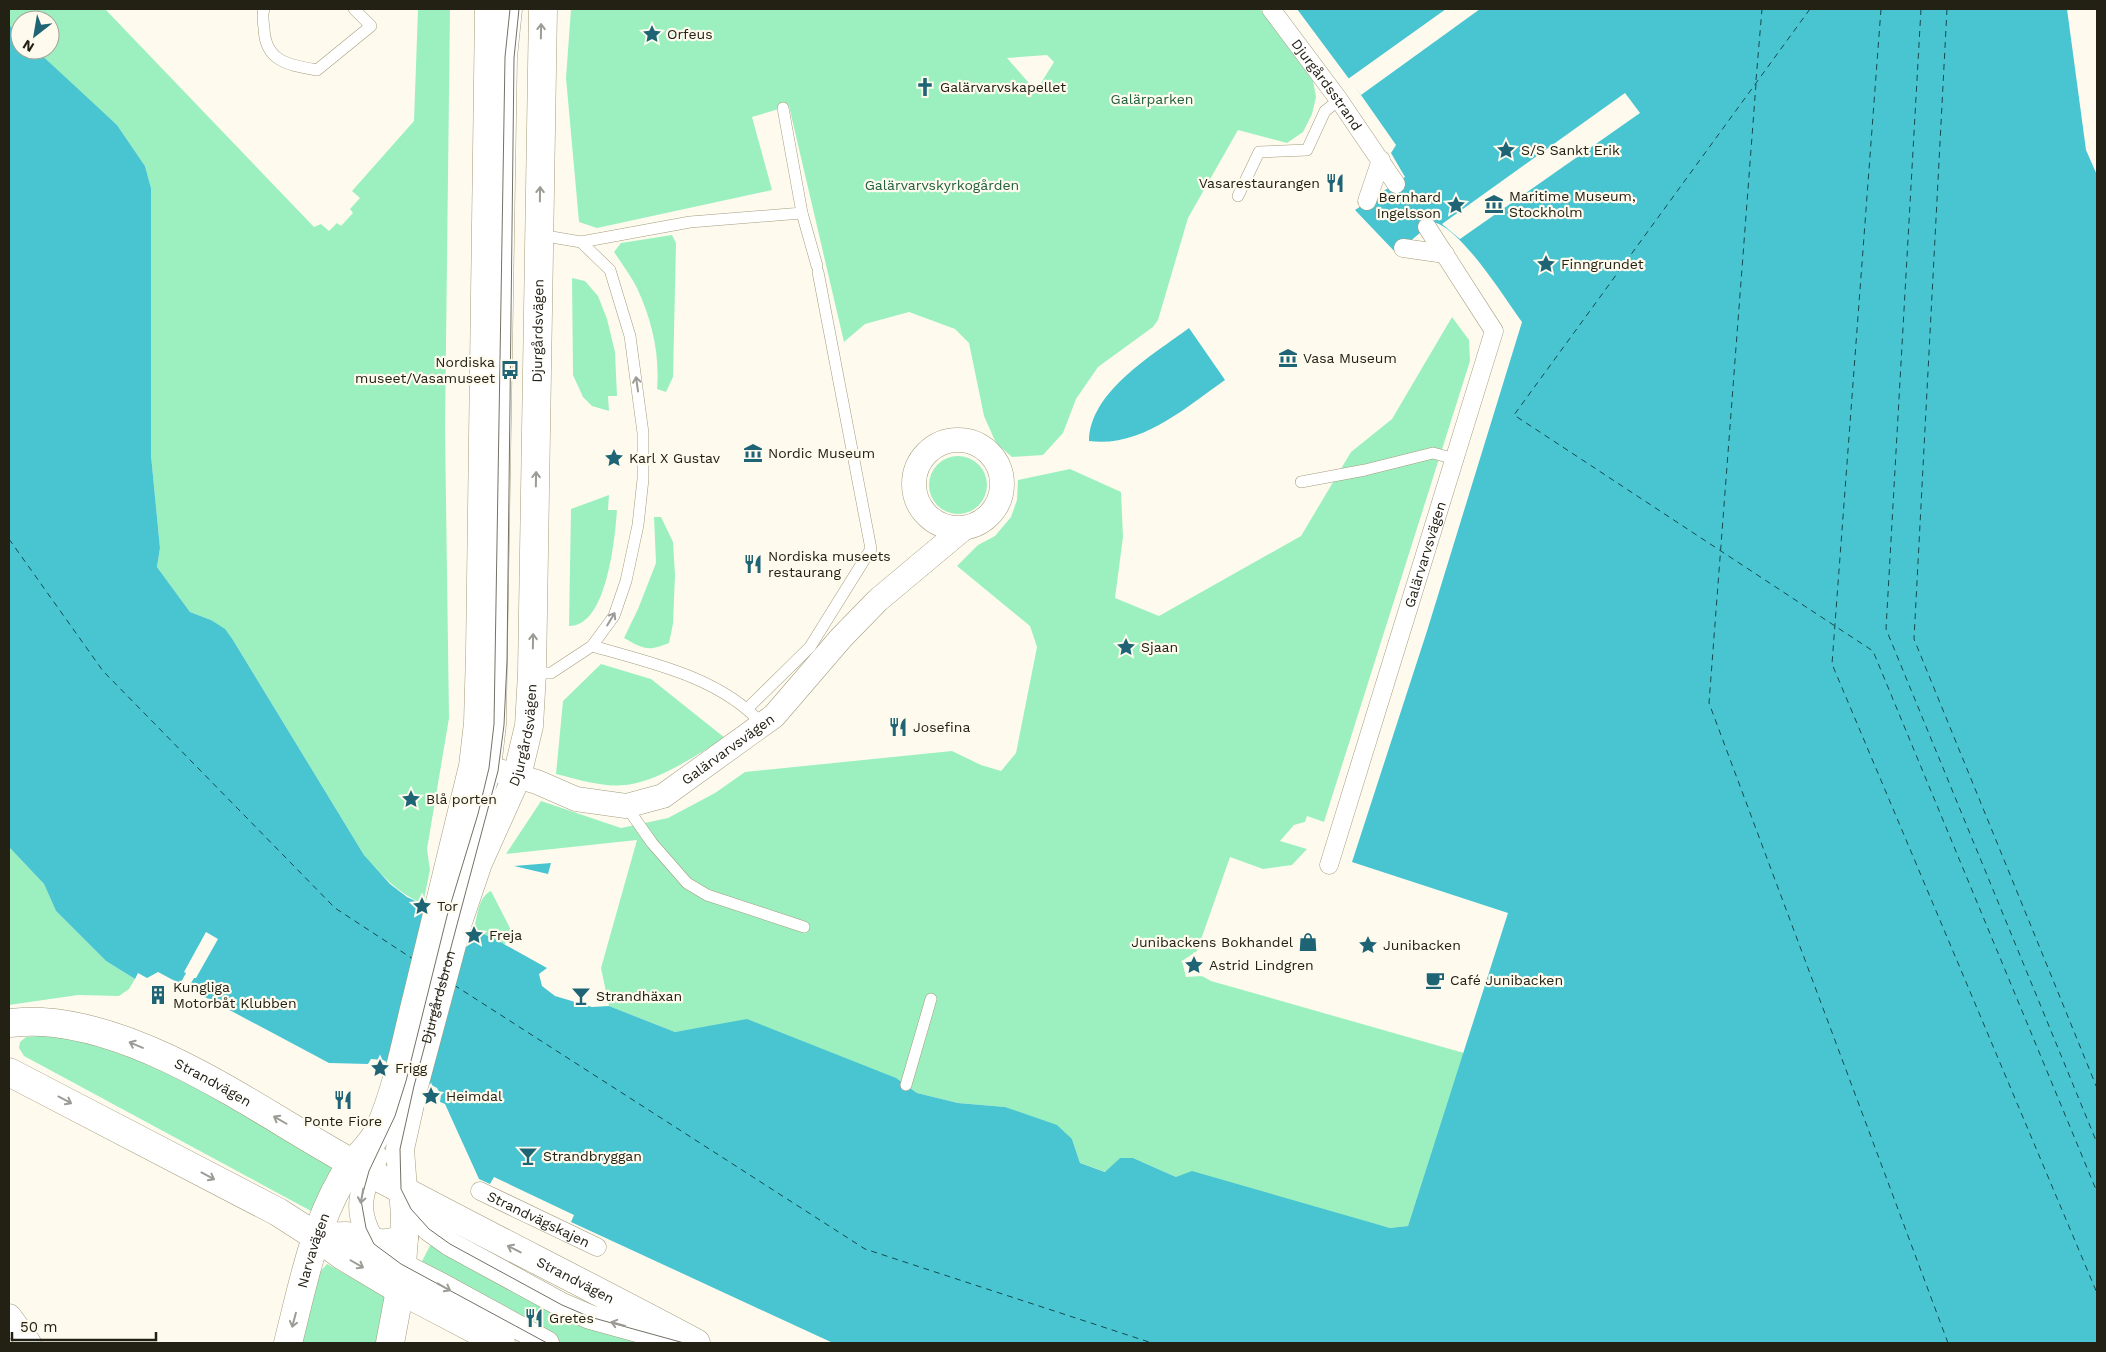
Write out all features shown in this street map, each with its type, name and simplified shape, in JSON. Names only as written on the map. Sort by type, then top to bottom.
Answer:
[{"type":"street","name":"Djurgårdsvägen","points":[[489,9],[478,723],[494,770]]},
{"type":"street","name":"Djurgårdsvägen","points":[[448,917],[494,770],[499,340],[505,67],[510,9]]},
{"type":"street","name":"Djurgårdsvägen","points":[[448,917],[478,863],[504,725],[507,661],[514,58],[519,9]]},
{"type":"street","name":"Djurgårdsvägen","points":[[494,770],[529,726],[532,673],[542,9]]},
{"type":"street","name":"Djurgårdsstrand","points":[[1271,9],[1339,100],[1396,184]]},
{"type":"street","points":[[1367,201],[1381,160]]},
{"type":"street","name":"Galärvarvsvägen","points":[[1329,865],[1494,330],[1427,227]]},
{"type":"street","points":[[1403,248],[1445,254]]},
{"type":"street","name":"Galärvarvsvägen","points":[[494,770],[537,782],[576,799],[626,806],[663,796],[755,716],[774,716],[841,638],[878,600],[964,528],[975,526],[987,518],[996,508],[1002,495],[1003,481],[1000,468],[992,455],[981,446],[968,440],[953,440],[939,444],[927,452],[918,464],[914,478],[915,494],[920,508],[931,519]]},
{"type":"street","points":[[931,519],[947,527],[964,528]]},
{"type":"street","points":[[929,557],[933,535],[931,519]]},
{"type":"street","name":"Djurgårdsbron","points":[[401,1189],[400,1149],[406,1081],[448,917]]},
{"type":"street","name":"Strandvägen","points":[[14,1029],[43,1022],[83,1028],[133,1043],[202,1076],[401,1189],[696,1343]]},
{"type":"street","points":[[13,1069],[269,1208],[343,1256],[392,1258]]},
{"type":"street","name":"Djurgårdsbron","points":[[361,1167],[370,1144],[384,1123],[406,1081]]},
{"type":"street","points":[[361,1167],[360,1202],[362,1221],[392,1258],[500,1343]]},
{"type":"street","name":"Narvavägen","points":[[288,1343],[316,1237],[326,1211],[342,1179],[361,1167]]},
{"type":"street","points":[[390,1343],[392,1258],[405,1216],[401,1189]]},
{"type":"street","name":"Strandvägen","points":[[401,1189],[411,1209],[429,1229],[450,1244],[562,1305],[590,1317],[684,1343]]},
{"type":"street","name":"Strandvägskajen","points":[[480,1191],[597,1247]]},
{"type":"street","points":[[316,1237],[347,1236],[392,1258],[547,1343]]},
{"type":"street","points":[[9,1316],[28,1343]]},
{"type":"lane","points":[[264,9],[264,40],[270,52],[282,62],[317,70],[371,26],[354,9]]},
{"type":"lane","points":[[1238,196],[1258,152],[1307,150],[1325,111],[1339,100]]},
{"type":"lane","points":[[592,646],[675,669],[712,687],[755,716],[810,647],[871,549],[817,269],[802,214],[783,108]]},
{"type":"lane","points":[[539,235],[581,242],[690,222],[802,214]]},
{"type":"lane","points":[[532,673],[552,673],[592,646],[614,616],[626,581],[638,525],[643,480],[643,433],[630,336],[610,270],[581,242]]},
{"type":"lane","points":[[1301,482],[1365,470],[1433,453],[1455,460]]},
{"type":"lane","points":[[626,806],[652,843],[687,882],[707,895],[804,927]]},
{"type":"lane","points":[[906,1085],[932,999]]},
{"type":"green space","points":[[9,9],[105,9],[314,227],[321,224],[329,231],[337,223],[341,226],[353,213],[350,209],[360,198],[352,191],[414,121],[418,9],[450,9],[445,428],[449,718],[427,849],[430,870],[423,904],[397,889],[364,855],[233,640],[211,620],[190,612],[157,567],[160,548],[151,455],[151,188],[145,166],[117,125],[45,60],[60,60],[60,10],[10,10],[9,25]]},
{"type":"green space","points":[[571,9],[1260,9],[1313,81],[1316,97],[1312,114],[1303,132],[1287,143],[1238,130],[1188,218],[1158,320],[1153,327],[1098,367],[1076,399],[1063,433],[1043,455],[1012,457],[996,443],[984,416],[969,343],[955,329],[909,312],[865,324],[844,342],[789,106],[752,117],[772,190],[597,228],[579,222],[566,78]],"holes":[[[1047,55],[1054,62],[1036,91],[1007,58]]]},
{"type":"green space","points":[[672,235],[676,243],[673,377],[666,392],[657,389],[656,351],[647,312],[637,288],[614,252],[621,243]]},
{"type":"green space","points":[[572,278],[585,281],[598,296],[607,319],[615,352],[617,396],[608,396],[609,411],[592,406],[583,397],[573,375]]},
{"type":"green space","points":[[1452,317],[1469,340],[1470,361],[1324,822],[1307,816],[1305,822],[1294,825],[1280,841],[1307,849],[1292,865],[1263,869],[1230,857],[1197,951],[1182,961],[1186,977],[1202,976],[1211,981],[1464,1053],[1408,1226],[1390,1228],[1176,1177],[1133,1158],[1120,1158],[1106,1172],[1080,1163],[1072,1139],[1005,1107],[958,1103],[917,1093],[906,1085],[708,1027],[675,1032],[609,1006],[601,968],[637,840],[506,854],[541,801],[621,828],[668,818],[715,793],[745,772],[952,751],[981,765],[1001,771],[1016,753],[1037,647],[1030,626],[957,566],[978,545],[995,536],[1011,517],[1017,500],[1018,480],[1070,469],[1121,492],[1123,537],[1115,598],[1159,616],[1301,536],[1351,452],[1392,419]]},
{"type":"green space","points":[[952,456],[964,456],[979,464],[987,479],[987,491],[979,506],[964,514],[952,514],[937,506],[929,491],[929,479],[937,464]]},
{"type":"green space","points":[[609,495],[608,510],[617,510],[611,559],[606,579],[600,597],[592,612],[582,622],[569,626],[571,509]]},
{"type":"green space","points":[[654,517],[661,517],[673,542],[675,575],[673,624],[669,643],[656,648],[646,648],[624,638],[656,563]]},
{"type":"green space","points":[[601,664],[651,679],[725,738],[656,777],[632,784],[603,785],[556,774],[563,701]]},
{"type":"green space","points":[[9,847],[44,884],[56,911],[106,961],[135,979],[129,989],[119,996],[78,995],[9,1005]]},
{"type":"green space","points":[[491,891],[512,932],[504,945],[474,930],[483,898]]},
{"type":"green space","points":[[77,1033],[157,1066],[332,1163],[334,1171],[311,1211],[24,1056],[19,1048],[20,1042],[26,1037]]},
{"type":"green space","points":[[433,1240],[663,1343],[561,1343],[419,1267]]},
{"type":"green space","points":[[327,1264],[390,1299],[378,1343],[298,1343],[319,1273]]},
{"type":"water","points":[[1297,9],[2067,9],[2086,150],[2097,175],[2097,1343],[833,1343],[571,1222],[574,1215],[494,1177],[490,1184],[479,1179],[445,1104],[440,1102],[441,1095],[437,1088],[383,1060],[371,1059],[368,1064],[329,1063],[158,972],[147,978],[138,973],[135,979],[106,961],[56,911],[44,884],[9,847],[9,25],[10,60],[47,60],[117,125],[145,166],[151,188],[151,455],[160,548],[157,567],[190,612],[211,620],[225,629],[364,855],[390,884],[407,897],[502,943],[547,968],[539,974],[542,986],[555,996],[592,1007],[609,1006],[675,1032],[747,1019],[896,1078],[917,1093],[958,1103],[1005,1107],[1057,1125],[1072,1139],[1080,1163],[1105,1172],[1120,1158],[1133,1158],[1176,1177],[1192,1171],[1390,1228],[1408,1226],[1508,913],[1352,862],[1427,631],[1522,322],[1469,250],[1444,227],[1433,222],[1396,253],[1355,210],[1405,177],[1391,153],[1396,145]]},
{"type":"water","points":[[1189,328],[1225,380],[1162,424],[1127,438],[1108,442],[1089,441],[1092,423],[1100,406],[1112,390],[1142,362]]},
{"type":"water","points":[[551,863],[548,874],[514,866]]},
{"type":"pier","points":[[1446,9],[1480,9],[1361,95],[1348,79]]},
{"type":"pier","points":[[1625,93],[1640,113],[1460,239],[1442,224]]},
{"type":"pier","points":[[206,932],[218,939],[196,978],[194,978],[188,988],[180,984],[186,973],[184,972]]},
{"type":"ferry route","points":[[1756,80],[1762,9]]},
{"type":"ferry route","points":[[1810,9],[1514,415],[1873,651],[2097,1192]]},
{"type":"ferry route","points":[[1881,9],[1832,664],[2097,1293]]},
{"type":"ferry route","points":[[1921,9],[1886,629],[2097,1143]]},
{"type":"ferry route","points":[[1947,9],[1914,639],[2097,1088]]},
{"type":"ferry route","points":[[1756,84],[1709,703],[1948,1343]]},
{"type":"ferry route","points":[[9,539],[103,671],[335,908],[413,959]]},
{"type":"ferry route","points":[[454,985],[865,1249],[1152,1343]]},
{"type":"tram line","points":[[510,9],[505,57],[494,724],[489,768],[478,814],[447,916],[406,1081],[395,1116],[369,1171],[361,1200],[366,1228],[374,1244],[401,1264],[547,1343]]},
{"type":"tram line","points":[[519,9],[514,58],[507,661],[504,725],[498,771],[414,1086],[400,1149],[401,1189],[411,1209],[429,1229],[450,1244],[562,1305],[590,1317],[684,1343]]},
{"type":"place","name":"Orfeus","points":[[652,34]]},
{"type":"place","name":"Galärvarvskapellet","points":[[925,87]]},
{"type":"place","name":"S/S Sankt Erik","points":[[1506,150]]},
{"type":"place","name":"Vasarestaurangen","points":[[1335,183]]},
{"type":"place","name":"Maritime Museum, Stockholm","points":[[1494,204]]},
{"type":"place","name":"Bernhard Ingelsson","points":[[1456,205]]},
{"type":"place","name":"Finngrundet","points":[[1546,264]]},
{"type":"place","name":"Vasa Museum","points":[[1288,358]]},
{"type":"place","name":"Nordiska museet/Vasamuseet","points":[[510,370]]},
{"type":"place","name":"Nordic Museum","points":[[753,453]]},
{"type":"place","name":"Karl X Gustav","points":[[614,458]]},
{"type":"place","name":"Nordiska museets restaurang","points":[[753,564]]},
{"type":"place","name":"Sjaan","points":[[1126,647]]},
{"type":"place","name":"Josefina","points":[[898,727]]},
{"type":"place","name":"Blå porten","points":[[411,799]]},
{"type":"place","name":"Tor","points":[[422,906]]},
{"type":"place","name":"Freja","points":[[474,935]]},
{"type":"place","name":"Junibackens Bokhandel","points":[[1308,942]]},
{"type":"place","name":"Junibacken","points":[[1368,945]]},
{"type":"place","name":"Astrid Lindgren","points":[[1194,965]]},
{"type":"place","name":"Café Junibacken","points":[[1435,980]]},
{"type":"place","name":"Kungliga Motorbåt Klubben","points":[[158,995]]},
{"type":"place","name":"Strandhäxan","points":[[581,996]]},
{"type":"place","name":"Frigg","points":[[380,1068]]},
{"type":"place","name":"Heimdal","points":[[431,1096]]},
{"type":"place","name":"Ponte Fiore","points":[[343,1100]]},
{"type":"place","name":"Strandbryggan","points":[[528,1156]]},
{"type":"place","name":"Gretes","points":[[534,1318]]},
{"type":"park label","name":"Galärparken","points":[[1152,99]]},
{"type":"park label","name":"Galärvarvskyrkogården","points":[[942,185]]}]
